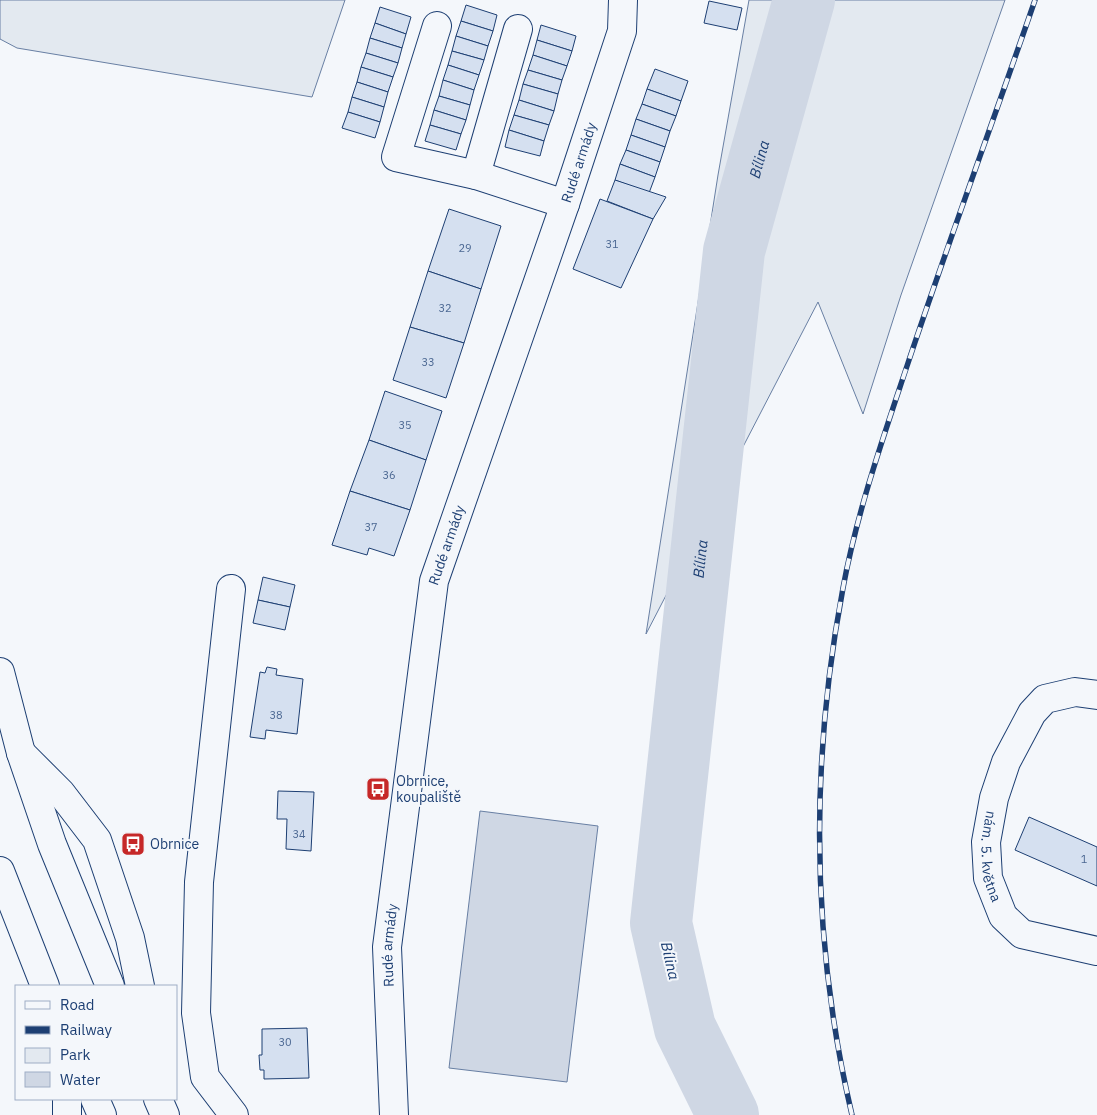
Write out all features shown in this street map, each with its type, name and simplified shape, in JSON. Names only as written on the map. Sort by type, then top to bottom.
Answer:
[{"type":"main road","name":"Rudé armády","points":[[394,1115],[387,947],[434,581],[565,204],[622,31],[623,0]]},
{"type":"main road","points":[[437,26],[396,157],[476,175],[565,204]]},
{"type":"main road","points":[[476,175],[518,29]]},
{"type":"main road","points":[[231,589],[199,882],[196,1013],[205,1077],[234,1115]]},
{"type":"main road","points":[[0,672],[21,753],[52,844],[110,985]]},
{"type":"main road","name":"nám. 5. května","points":[[1097,695],[1076,692],[1045,699],[1032,713],[1006,762],[994,798],[986,842],[988,878],[1002,916],[1022,934],[1097,951]]},
{"type":"main road","points":[[21,753],[61,793],[97,840],[130,938],[140,985]]},
{"type":"main road","points":[[0,871],[46,985]]},
{"type":"main road","points":[[66,1100],[67,1115]]},
{"type":"main road","points":[[95,1100],[102,1115]]},
{"type":"main road","points":[[158,1100],[165,1115]]},
{"type":"green space","points":[[0,0],[345,0],[312,97],[17,48],[0,39]]},
{"type":"green space","points":[[749,0],[1005,0],[901,295],[863,414],[818,302],[646,634],[718,175]]},
{"type":"water","points":[[480,811],[598,826],[567,1082],[449,1068]]},
{"type":"building","points":[[709,1],[742,8],[737,30],[704,23]]},
{"type":"building","points":[[466,5],[497,15],[493,31],[461,21]]},
{"type":"building","points":[[380,7],[411,17],[406,34],[375,23]]},
{"type":"building","points":[[461,21],[493,31],[488,46],[456,36]]},
{"type":"building","points":[[375,23],[406,34],[402,48],[370,38]]},
{"type":"building","points":[[541,25],[576,36],[572,51],[537,40]]},
{"type":"building","points":[[456,36],[488,46],[484,60],[452,51]]},
{"type":"building","points":[[370,38],[402,48],[398,63],[366,53]]},
{"type":"building","points":[[537,40],[572,51],[567,66],[533,55]]},
{"type":"building","points":[[452,51],[484,60],[479,75],[448,65]]},
{"type":"building","points":[[366,53],[398,63],[393,77],[361,67]]},
{"type":"building","points":[[533,55],[567,66],[562,80],[528,70]]},
{"type":"building","points":[[448,65],[479,75],[474,90],[443,80]]},
{"type":"building","points":[[361,67],[393,77],[388,92],[357,82]]},
{"type":"building","points":[[655,69],[688,81],[681,101],[647,89]]},
{"type":"building","points":[[528,70],[562,80],[558,94],[523,84]]},
{"type":"building","points":[[443,80],[474,90],[470,105],[439,96]]},
{"type":"building","points":[[357,82],[388,92],[384,107],[352,97]]},
{"type":"building","points":[[523,84],[558,94],[554,111],[519,100]]},
{"type":"building","points":[[647,89],[681,101],[676,116],[642,104]]},
{"type":"building","points":[[439,96],[470,105],[466,120],[434,110]]},
{"type":"building","points":[[352,97],[384,107],[380,122],[348,112]]},
{"type":"building","points":[[519,100],[554,111],[549,125],[514,115]]},
{"type":"building","points":[[642,104],[676,116],[670,131],[636,119]]},
{"type":"building","points":[[434,110],[466,120],[461,134],[430,125]]},
{"type":"building","points":[[348,112],[380,122],[375,138],[342,128]]},
{"type":"building","points":[[514,115],[549,125],[544,141],[509,130]]},
{"type":"building","points":[[636,119],[670,131],[665,147],[631,135]]},
{"type":"building","points":[[430,125],[461,134],[456,150],[425,141]]},
{"type":"building","points":[[509,130],[544,141],[540,156],[505,147]]},
{"type":"building","points":[[631,135],[665,147],[660,162],[626,150]]},
{"type":"building","points":[[626,150],[660,162],[655,177],[620,164]]},
{"type":"building","points":[[620,164],[655,177],[649,193],[615,180]]},
{"type":"building","points":[[615,180],[666,197],[653,219],[607,201]]},
{"type":"building","points":[[600,199],[653,219],[621,288],[573,269]]},
{"type":"building","points":[[449,209],[501,226],[481,289],[428,271]]},
{"type":"building","points":[[428,271],[481,289],[464,343],[410,327]]},
{"type":"building","points":[[410,327],[464,343],[446,398],[393,380]]},
{"type":"building","points":[[385,391],[442,411],[426,460],[369,440]]},
{"type":"building","points":[[369,440],[426,460],[410,510],[350,491]]},
{"type":"building","points":[[350,491],[410,510],[394,556],[369,548],[367,555],[332,545]]},
{"type":"building","points":[[263,577],[295,585],[290,607],[258,600]]},
{"type":"building","points":[[258,600],[290,607],[285,630],[253,623]]},
{"type":"building","points":[[267,667],[277,669],[276,675],[303,679],[297,734],[266,730],[265,739],[250,737],[260,672],[265,673]]},
{"type":"building","points":[[278,791],[314,792],[311,851],[286,849],[287,819],[277,819]]},
{"type":"building","points":[[1029,817],[1097,847],[1097,886],[1015,850]]},
{"type":"building","points":[[307,1028],[309,1078],[264,1079],[264,1070],[260,1070],[259,1055],[262,1055],[262,1029]]},
{"type":"waterway","name":"Bílina","points":[[728,1115],[685,1028],[661,923],[734,251],[804,0]]},
{"type":"railway","points":[[852,1115],[838,1049],[822,917],[821,786],[832,654],[849,560],[871,476],[938,274],[1035,0]]},
{"type":"place","name":"Obrnice, koupaliště","points":[[378,789]]},
{"type":"place","name":"Obrnice","points":[[133,844]]}]
